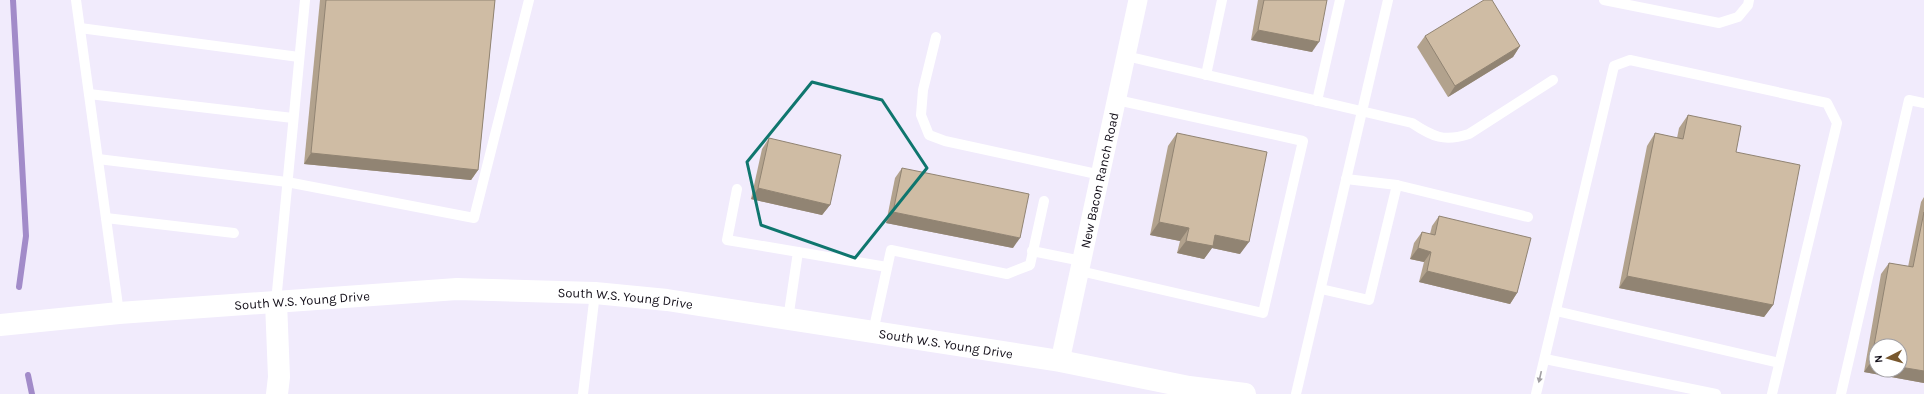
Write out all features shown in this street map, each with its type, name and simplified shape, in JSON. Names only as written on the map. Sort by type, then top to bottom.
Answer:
[{"type":"main road","name":"South W.S. Young Drive","points":[[0,325],[119,314],[457,289],[595,293],[667,300],[788,318],[1060,361],[1188,388],[1245,394]]},
{"type":"main road","points":[[276,302],[279,377],[277,394]]},
{"type":"street","name":"New Bacon Ranch Road","points":[[1060,361],[1138,0]]},
{"type":"lane","points":[[76,0],[119,314]]},
{"type":"lane","points":[[276,302],[305,0]]},
{"type":"lane","points":[[98,158],[287,182],[474,218],[529,0]]},
{"type":"lane","points":[[1206,75],[1222,0]]},
{"type":"lane","points":[[1317,101],[1340,0]]},
{"type":"lane","points":[[1296,394],[1388,0]]},
{"type":"lane","points":[[1604,0],[1719,23],[1738,17],[1748,5],[1749,0]]},
{"type":"lane","points":[[80,28],[299,57]]},
{"type":"lane","points":[[936,37],[923,90],[921,115],[928,135],[945,141],[1101,174]]},
{"type":"lane","points":[[1126,56],[1412,123],[1435,137],[1455,138],[1469,134],[1553,80]]},
{"type":"lane","points":[[1536,394],[1614,66],[1630,60],[1827,103],[1837,123],[1772,394]]},
{"type":"lane","points":[[89,94],[293,118]]},
{"type":"lane","points":[[1032,251],[1081,266],[1263,313],[1303,141],[1117,100]]},
{"type":"lane","points":[[1841,394],[1909,100],[1924,103]]},
{"type":"lane","points":[[1346,179],[1396,185],[1528,217]]},
{"type":"lane","points":[[1321,289],[1370,300],[1396,185]]},
{"type":"lane","points":[[738,189],[727,240],[887,267]]},
{"type":"lane","points":[[873,332],[890,250],[1007,274],[1030,265],[1044,201]]},
{"type":"lane","points":[[106,218],[234,233]]},
{"type":"lane","points":[[788,318],[798,252]]},
{"type":"lane","points":[[583,394],[595,293]]},
{"type":"lane","points":[[1556,311],[1779,363]]},
{"type":"lane","points":[[1545,359],[1716,394]]},
{"type":"highlighted area","points":[[812,82],[882,100],[927,168],[855,258],[761,225],[747,162]]},
{"type":"building","points":[[326,0],[495,0],[478,170],[311,153]]},
{"type":"building","points":[[1264,0],[1327,0],[1319,42],[1258,30]]},
{"type":"building","points":[[1484,0],[1492,0],[1520,46],[1455,86],[1425,36]]},
{"type":"building","points":[[1688,115],[1741,126],[1736,152],[1800,165],[1773,305],[1627,276],[1655,133],[1683,139]]},
{"type":"building","points":[[1177,133],[1267,152],[1249,242],[1215,235],[1213,246],[1186,241],[1189,228],[1159,222]]},
{"type":"building","points":[[769,138],[841,155],[830,205],[758,188]]},
{"type":"building","points":[[902,168],[1029,194],[1020,238],[893,212]]},
{"type":"building","points":[[1924,212],[1924,371],[1908,368],[1908,338],[1875,338],[1889,263],[1913,267]]},
{"type":"building","points":[[1439,216],[1531,238],[1517,293],[1427,271],[1431,252],[1418,248],[1422,232],[1435,235]]},
{"type":"waterway","points":[[13,0],[26,236],[19,287]]},
{"type":"waterway","points":[[28,375],[32,394]]}]
